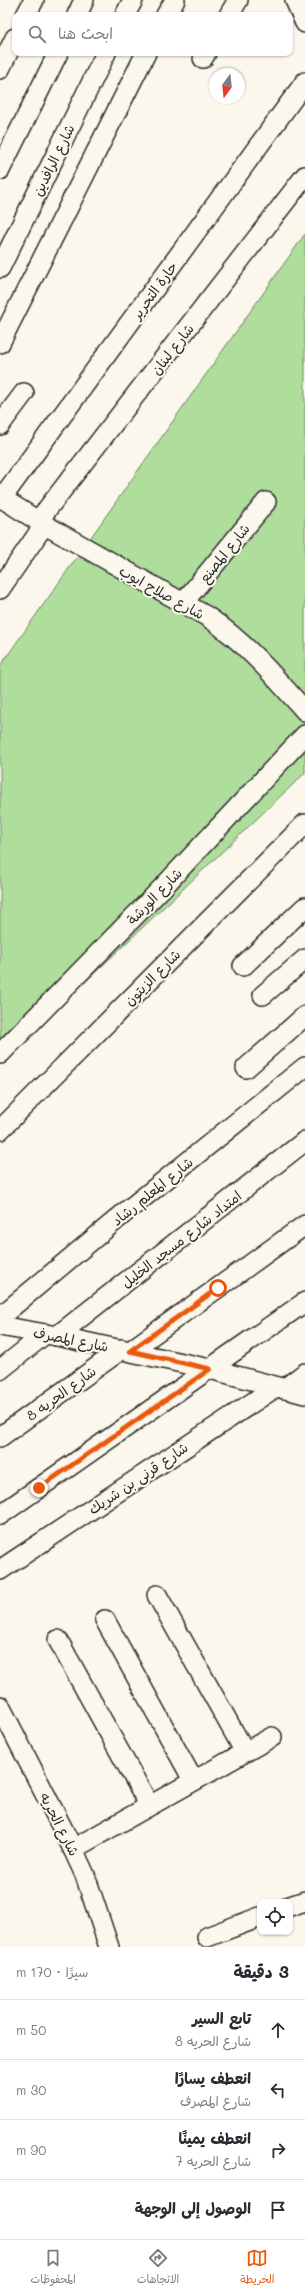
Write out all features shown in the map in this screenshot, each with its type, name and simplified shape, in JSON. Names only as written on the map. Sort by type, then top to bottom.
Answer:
[{"type":"street","points":[[28,12],[34,0]]},
{"type":"street","points":[[78,12],[84,0]]},
{"type":"street","points":[[127,12],[133,0]]},
{"type":"street","points":[[168,12],[175,0]]},
{"type":"street","points":[[231,12],[238,0]]},
{"type":"street","points":[[295,0],[305,23]]},
{"type":"street","points":[[0,69],[12,44]]},
{"type":"street","points":[[0,170],[57,56]]},
{"type":"street","name":"شارع الرافدين","points":[[0,268],[105,56]]},
{"type":"street","points":[[0,343],[144,56]]},
{"type":"street","name":"حارة التحرير","points":[[1,497],[305,82]]},
{"type":"street","name":"شارع لبنان","points":[[0,589],[41,523],[305,176]]},
{"type":"street","points":[[0,425],[24,393]]},
{"type":"street","name":"شارع صلاح ايوب","points":[[1,497],[41,523],[182,603],[233,635],[256,656],[305,711]]},
{"type":"street","name":"شارع المصنع","points":[[182,603],[266,502]]},
{"type":"street","name":"شارع الورشة","points":[[0,1054],[164,886],[305,735]]},
{"type":"street","name":"شارع الزيتون","points":[[0,1130],[305,824]]},
{"type":"street","points":[[243,966],[305,907]]},
{"type":"street","points":[[263,995],[305,959]]},
{"type":"street","points":[[246,1068],[305,1016]]},
{"type":"street","name":"شارع المعلم رشاد","points":[[0,1317],[128,1210],[305,1067]]},
{"type":"street","name":"امتداد شارع مسجد الخليل","points":[[0,1370],[51,1335],[305,1141]]},
{"type":"street","name":"شارع الحريه 8","points":[[0,1437],[305,1225]]},
{"type":"street","points":[[0,1515],[305,1302]]},
{"type":"street","name":"شارع المصرف","points":[[0,1326],[126,1350],[210,1369],[305,1394]]},
{"type":"street","name":"شارع قرنى بن شريك","points":[[0,1570],[305,1373]]},
{"type":"street","points":[[157,1595],[246,1752]]},
{"type":"street","points":[[105,1620],[193,1780]]},
{"type":"street","points":[[58,1640],[149,1805]]},
{"type":"street","name":"شارع الحريه","points":[[1,1709],[74,1849],[85,1875],[109,1947]]},
{"type":"street","points":[[74,1849],[193,1780],[272,1737]]},
{"type":"street","points":[[293,1905],[305,1901]]},
{"type":"street","points":[[207,1937],[257,1918]]},
{"type":"green space","points":[[305,234],[305,773],[0,1063],[0,666]]},
{"type":"route","points":[[39,1488],[210,1369],[130,1351],[218,1288]]}]
